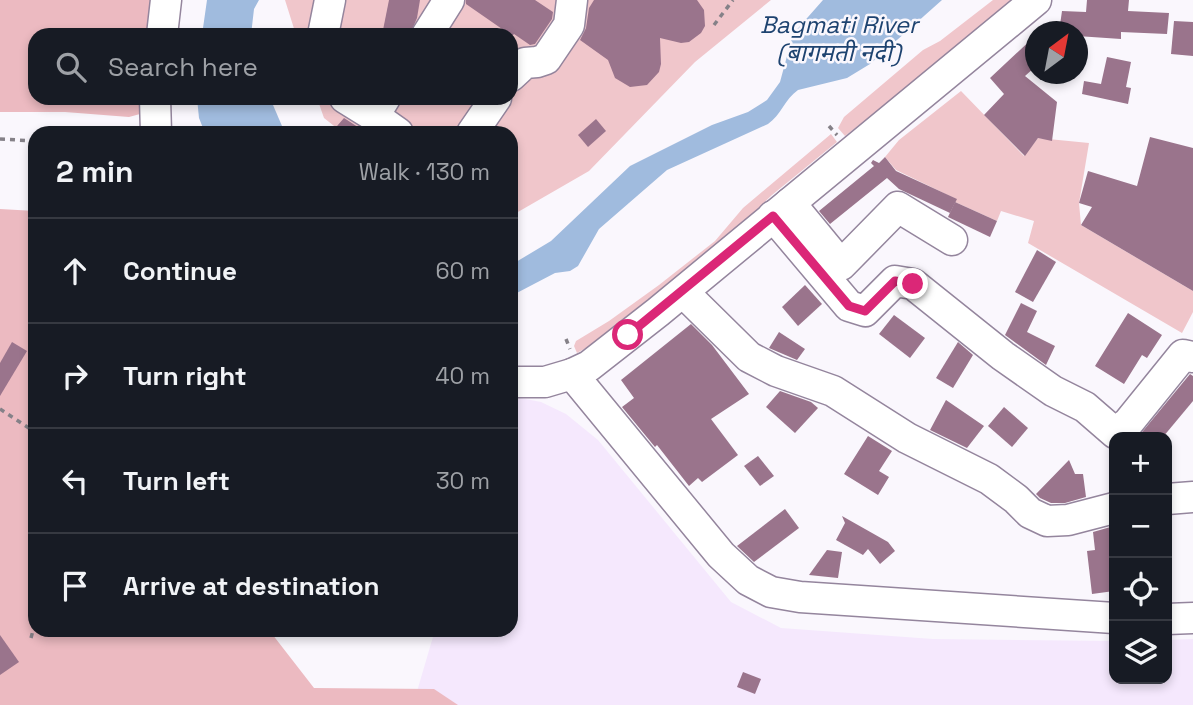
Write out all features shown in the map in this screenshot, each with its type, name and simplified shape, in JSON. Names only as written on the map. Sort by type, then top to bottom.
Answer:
[{"type":"street","points":[[163,28],[166,0]]},
{"type":"street","points":[[324,28],[330,0]]},
{"type":"street","points":[[431,28],[449,0]]},
{"type":"street","points":[[518,69],[525,63],[546,59],[569,25],[572,0]]},
{"type":"street","points":[[518,382],[545,383],[589,366],[683,292],[1036,0]]},
{"type":"street","points":[[155,105],[156,126]]},
{"type":"street","points":[[361,105],[386,116]]},
{"type":"street","points":[[477,126],[491,105]]},
{"type":"street","points":[[782,210],[841,265],[898,207],[952,240]]},
{"type":"street","points":[[782,210],[849,306],[865,311],[895,281],[913,284],[1003,356],[1053,391],[1085,407],[1115,432],[1128,423],[1183,355],[1193,356]]},
{"type":"street","points":[[683,292],[749,357],[776,371],[833,391],[908,438],[989,479],[1030,513],[1047,521],[1068,520],[1109,509]]},
{"type":"street","points":[[572,374],[721,555],[748,580],[771,592],[800,597],[1109,618]]},
{"type":"street","points":[[1172,499],[1193,497]]},
{"type":"street","points":[[1172,619],[1193,618]]},
{"type":"path","points":[[714,25],[733,0]]},
{"type":"path","points":[[0,139],[28,141]]},
{"type":"path","points":[[0,409],[28,427]]},
{"type":"shaded area","points":[[0,0],[154,0],[152,28],[28,28],[28,105],[141,105],[140,114],[129,117],[65,112],[0,112]]},
{"type":"shaded area","points":[[285,0],[771,0],[695,62],[589,171],[518,212],[518,126],[334,126],[324,118],[319,105],[518,105],[518,28],[294,28]]},
{"type":"shaded area","points":[[993,0],[1021,0],[845,136],[838,128],[844,117],[923,50],[940,41]]},
{"type":"shaded area","points":[[961,91],[1024,156],[1038,138],[1089,143],[1079,203],[1081,225],[1193,291],[1193,312],[1182,333],[1028,243],[1034,221],[1001,211],[997,221],[896,170],[885,157],[899,140]]},
{"type":"shaded area","points":[[831,134],[837,142],[772,195],[722,243],[617,331],[577,353],[574,346],[576,341],[609,321],[715,241],[743,208]]},
{"type":"shaded area","points":[[0,209],[28,211],[28,637],[274,637],[314,688],[434,689],[458,705],[0,705]]},
{"type":"shaded area","points":[[518,397],[541,402],[566,414],[598,440],[731,602],[781,628],[933,639],[1109,641],[1109,684],[1172,684],[1172,640],[1193,639],[1193,705],[413,705],[433,637],[518,637]]},
{"type":"water","points":[[207,0],[259,0],[254,9],[252,28],[203,28]]},
{"type":"water","name":"Bagmati River (बागमती नदी)","points":[[823,0],[942,0],[870,64],[847,78],[798,90],[768,124],[667,170],[599,229],[578,266],[570,271],[555,273],[518,292],[518,261],[551,241],[630,166],[712,125],[748,112],[767,100],[780,82],[793,34]]},
{"type":"water","points":[[198,105],[273,105],[282,126],[202,126]]},
{"type":"building","points":[[389,0],[420,0],[413,28],[383,28]]},
{"type":"building","points":[[466,0],[535,0],[553,12],[552,19],[535,44],[530,45],[518,37],[518,28],[500,28],[466,4]]},
{"type":"building","points":[[594,0],[697,0],[704,10],[705,26],[701,33],[689,42],[660,38],[659,72],[647,85],[630,87],[615,78],[608,60],[580,40]]},
{"type":"building","points":[[1087,0],[1129,0],[1128,11],[1169,13],[1167,34],[1121,32],[1121,39],[1088,37],[1088,21],[1061,21],[1062,11],[1086,12]]},
{"type":"building","points":[[1174,21],[1193,22],[1193,56],[1171,54]]},
{"type":"building","points":[[1025,45],[1025,84],[1035,84],[1057,102],[1052,141],[1038,138],[1025,156],[984,115],[1004,94],[990,78]]},
{"type":"building","points":[[1107,57],[1131,62],[1126,87],[1131,88],[1128,104],[1082,94],[1084,84],[1088,82],[1101,84]]},
{"type":"building","points":[[344,118],[356,126],[337,126]]},
{"type":"building","points":[[596,119],[606,131],[588,147],[578,135]]},
{"type":"building","points":[[1150,137],[1193,148],[1193,291],[1081,225],[1092,207],[1079,203],[1088,171],[1137,186]]},
{"type":"building","points":[[885,157],[896,171],[957,199],[950,213],[899,189],[887,178],[830,224],[819,211],[874,166],[871,163],[873,160],[879,163]]},
{"type":"building","points":[[955,202],[997,221],[990,237],[948,217]]},
{"type":"building","points":[[1037,250],[1056,262],[1033,302],[1015,292]]},
{"type":"building","points":[[805,285],[822,304],[798,326],[782,307]]},
{"type":"building","points":[[1021,303],[1037,311],[1027,332],[1055,346],[1046,365],[1005,335]]},
{"type":"building","points":[[1128,313],[1162,335],[1147,358],[1142,355],[1124,384],[1095,366]]},
{"type":"building","points":[[894,315],[925,338],[910,358],[879,334]]},
{"type":"building","points":[[691,324],[712,345],[749,394],[711,419],[738,455],[702,482],[698,478],[689,486],[657,445],[655,447],[622,407],[634,398],[621,380]]},
{"type":"building","points":[[779,332],[805,349],[797,360],[769,348]]},
{"type":"building","points":[[12,342],[27,351],[0,396],[0,363]]},
{"type":"building","points":[[958,342],[973,355],[953,388],[936,378]]},
{"type":"building","points":[[1190,374],[1193,376],[1193,401],[1167,432],[1142,432]]},
{"type":"building","points":[[780,391],[811,402],[818,408],[795,433],[766,407]]},
{"type":"building","points":[[946,400],[984,426],[967,448],[930,430]]},
{"type":"building","points":[[1004,407],[1028,428],[1012,447],[988,426]]},
{"type":"building","points":[[868,436],[892,451],[879,471],[889,477],[878,495],[844,474]]},
{"type":"building","points":[[758,456],[774,476],[760,486],[744,466]]},
{"type":"building","points":[[1069,460],[1075,474],[1083,474],[1086,497],[1065,503],[1051,503],[1040,498],[1036,494]]},
{"type":"building","points":[[785,509],[799,528],[754,562],[737,546]]},
{"type":"building","points":[[842,516],[888,542],[895,551],[880,564],[868,549],[863,555],[836,540],[845,523]]},
{"type":"building","points":[[1109,527],[1109,592],[1092,594],[1087,551],[1095,550],[1093,532]]},
{"type":"building","points":[[827,550],[842,552],[838,578],[809,575]]},
{"type":"building","points":[[0,635],[19,662],[0,675]]},
{"type":"building","points":[[743,672],[761,679],[755,694],[737,687]]},
{"type":"route","points":[[628,335],[773,216],[849,306],[865,311],[895,281],[913,284]]}]
